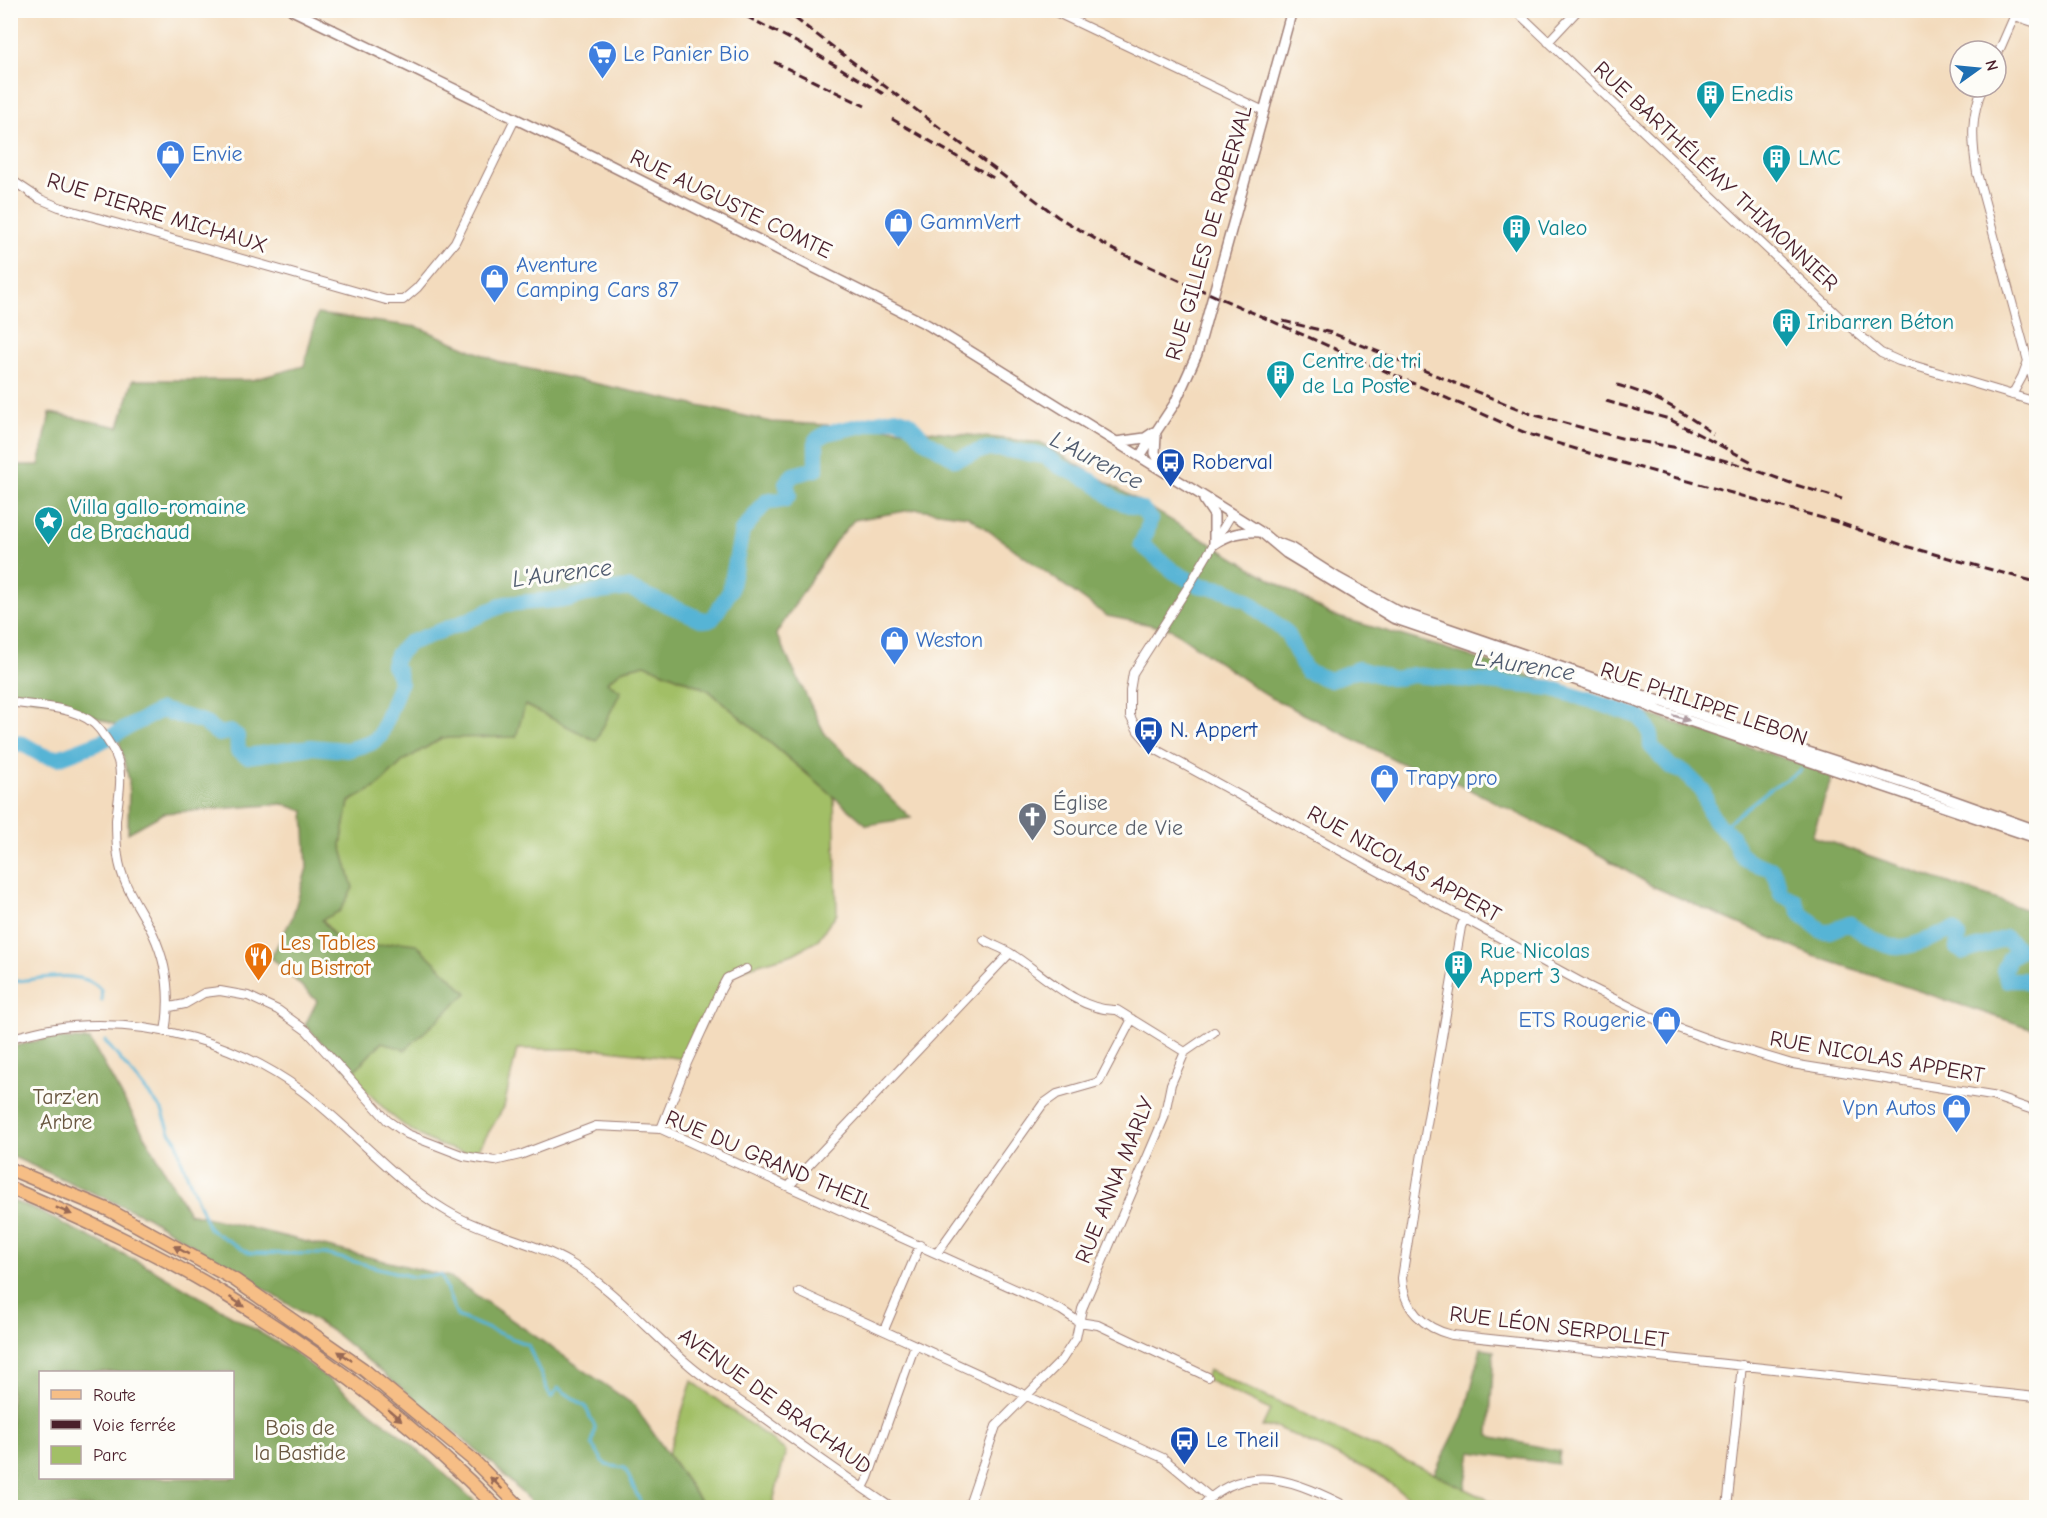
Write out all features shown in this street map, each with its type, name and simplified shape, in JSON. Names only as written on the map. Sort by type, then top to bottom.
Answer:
[{"type":"main road","points":[[10,1168],[109,1210],[235,1281],[363,1369],[472,1459],[521,1508]]},
{"type":"main road","points":[[10,1188],[99,1226],[226,1294],[354,1381],[462,1472],[497,1508]]},
{"type":"street","name":"RUE AUGUSTE COMTE","points":[[291,10],[514,118],[928,325],[1140,456]]},
{"type":"street","points":[[1051,10],[1264,111]]},
{"type":"street","name":"RUE GILLES DE ROBERVAL","points":[[1140,456],[1175,403],[1197,354],[1292,10]]},
{"type":"street","name":"RUE BARTHÉLÉMY THIMONNIER","points":[[1515,10],[1850,327],[1881,353],[1918,368],[2037,402]]},
{"type":"street","points":[[1548,42],[1578,10]]},
{"type":"street","points":[[2004,39],[2016,13],[2037,23]]},
{"type":"street","points":[[1979,99],[1972,117],[1972,145],[1977,173],[2037,391]]},
{"type":"street","name":"RUE PIERRE MICHAUX","points":[[10,179],[40,200],[59,207],[386,300],[403,300],[417,288],[454,242],[514,118]]},
{"type":"street","points":[[2012,395],[2028,360]]},
{"type":"street","points":[[1116,442],[1144,438],[1156,430]]},
{"type":"street","points":[[1156,430],[1155,453],[1166,473]]},
{"type":"street","name":"RUE PHILIPPE LEBON","points":[[1140,456],[1261,532],[1286,553],[1393,618],[2037,838]]},
{"type":"street","points":[[1201,496],[1214,515],[1214,544]]},
{"type":"street","name":"RUE NICOLAS APPERT","points":[[1231,515],[1133,673],[1129,711],[1138,731],[1154,748],[1586,985],[1661,1022],[1711,1040],[1792,1064],[1992,1096],[2037,1111]]},
{"type":"street","points":[[1214,544],[1236,533],[1261,532]]},
{"type":"street","name":"RUE PHILIPPE LEBON","points":[[1273,541],[1291,548],[1338,578],[1398,611],[2037,830]]},
{"type":"street","points":[[10,702],[48,706],[78,715],[100,730],[117,758],[119,766],[116,832],[119,867],[124,884],[152,933],[162,956],[170,1007],[165,1032]]},
{"type":"street","name":"RUE LÉON SERPOLLET","points":[[1465,918],[1459,938],[1402,1278],[1405,1297],[1429,1328],[1452,1335],[2037,1396]]},
{"type":"street","points":[[984,940],[1010,953],[1037,974],[1090,1006],[1117,1010],[1185,1052],[1214,1032]]},
{"type":"street","points":[[789,1186],[1010,953]]},
{"type":"street","points":[[661,1129],[687,1063],[721,989],[727,978],[746,969]]},
{"type":"street","name":"RUE DU GRAND THEIL","points":[[170,1007],[185,1004],[204,993],[220,991],[248,996],[278,1010],[307,1031],[387,1120],[407,1134],[464,1156],[495,1161],[520,1155],[596,1126],[661,1129],[1061,1310],[1079,1322],[1098,1325],[1208,1377]]},
{"type":"street","points":[[937,1253],[1043,1104],[1057,1094],[1099,1082],[1132,1019]]},
{"type":"street","name":"AVENUE DE BRACHAUD","points":[[10,1038],[68,1026],[107,1024],[180,1034],[238,1053],[270,1070],[302,1091],[396,1175],[447,1212],[569,1262],[595,1280],[689,1366],[892,1508]]},
{"type":"street","name":"RUE ANNA MARLY","points":[[968,1508],[996,1425],[1061,1361],[1076,1338],[1082,1309],[1164,1118],[1171,1084],[1185,1052]]},
{"type":"street","points":[[884,1330],[920,1245]]},
{"type":"street","points":[[799,1292],[1163,1458],[1210,1497]]},
{"type":"street","points":[[863,1488],[915,1345]]},
{"type":"street","points":[[1727,1508],[1742,1365]]},
{"type":"street","points":[[1200,1508],[1210,1497],[1237,1481],[1250,1478],[1271,1478],[1291,1482],[1350,1508]]},
{"type":"green space","points":[[317,314],[418,327],[502,363],[772,422],[922,430],[1041,443],[1331,615],[1441,647],[1833,774],[1812,836],[2036,913],[2036,1030],[1811,955],[1652,886],[1593,851],[1435,772],[1423,774],[1266,695],[1171,629],[1107,616],[968,516],[917,509],[854,520],[835,542],[776,634],[825,734],[911,818],[867,825],[708,690],[645,664],[624,669],[607,682],[621,691],[596,741],[525,705],[516,737],[442,738],[403,761],[378,786],[349,802],[341,845],[353,888],[340,911],[322,920],[346,951],[359,954],[367,948],[400,942],[416,944],[467,993],[405,1050],[382,1042],[351,1074],[305,1025],[317,1001],[271,957],[292,918],[307,868],[304,811],[283,804],[164,813],[128,833],[129,780],[115,725],[60,702],[11,695],[11,465],[39,465],[50,413],[119,427],[133,380],[252,380],[304,366]]},
{"type":"green space","points":[[645,664],[708,690],[834,797],[837,913],[817,941],[793,954],[732,972],[686,1059],[600,1049],[517,1049],[504,1107],[475,1155],[432,1142],[395,1118],[351,1074],[382,1042],[359,954],[346,951],[322,919],[340,911],[352,888],[341,845],[349,802],[378,786],[403,761],[442,738],[464,736],[525,705],[607,682],[624,669]]},
{"type":"green space","name":"Tarz'en Arbre","points":[[49,1038],[90,1040],[189,1213],[450,1277],[634,1405],[704,1507],[536,1507],[494,1465],[332,1331],[147,1217],[11,1156],[11,1047]]},
{"type":"green space","name":"Bois de la Bastide","points":[[10,1200],[36,1210],[151,1268],[295,1353],[407,1440],[481,1507],[11,1507]]},
{"type":"green space","points":[[1481,1348],[1494,1350],[1489,1436],[1560,1451],[1558,1464],[1471,1452],[1465,1489],[1434,1474],[1465,1413]]},
{"type":"green space","points":[[1208,1370],[1503,1507],[1420,1506],[1377,1474],[1276,1427],[1262,1427],[1270,1410],[1205,1379]]},
{"type":"green space","points":[[692,1381],[786,1451],[773,1502],[775,1507],[704,1507],[668,1454]]},
{"type":"waterway","name":"L'Aurence","points":[[10,742],[23,744],[42,755],[58,758],[98,743],[161,710],[203,722],[219,734],[230,732],[237,736],[238,751],[247,756],[311,747],[347,750],[371,743],[380,736],[400,683],[398,672],[393,665],[397,655],[409,643],[505,604],[568,599],[628,588],[703,620],[712,619],[730,591],[742,531],[767,501],[784,500],[789,495],[786,483],[793,475],[816,469],[816,440],[827,433],[895,418],[908,422],[925,440],[956,459],[986,449],[1002,449],[1045,456],[1059,466],[1092,481],[1115,500],[1143,510],[1150,519],[1141,544],[1173,571],[1198,585],[1226,590],[1246,600],[1287,633],[1306,671],[1330,680],[1358,669],[1394,679],[1413,675],[1551,688],[1638,716],[1648,729],[1651,746],[1671,767],[1684,772],[1703,791],[1710,813],[1718,825],[1731,835],[1739,852],[1747,861],[1771,869],[1776,876],[1781,894],[1795,901],[1801,914],[1822,931],[1830,931],[1849,923],[1877,941],[1889,946],[1901,947],[1916,944],[1953,930],[1958,936],[1957,948],[1964,952],[2006,938],[2019,950],[2009,959],[2004,970],[2007,980],[2023,980],[2036,984]]},
{"type":"waterway","points":[[1721,828],[1770,789],[1801,770]]},
{"type":"waterway","points":[[10,982],[58,977],[83,979],[93,983],[101,990],[102,1000]]},
{"type":"waterway","points":[[105,1041],[162,1110],[170,1132],[177,1141],[181,1159],[209,1229],[249,1253],[325,1254],[413,1277],[441,1275],[457,1316],[528,1345],[551,1398],[558,1388],[585,1406],[595,1427],[592,1445],[606,1465],[625,1468],[643,1508]]},
{"type":"railway","points":[[734,10],[798,43],[887,96]]},
{"type":"railway","points":[[784,10],[1058,217],[1114,250],[1181,281],[1528,434],[1608,459],[1837,522],[1905,546],[2036,582]]},
{"type":"railway","points":[[774,62],[865,106]]},
{"type":"railway","points":[[892,119],[997,180]]},
{"type":"railway","points":[[1283,321],[1332,333],[1531,414],[1621,438],[1684,449],[1744,466],[1842,499]]},
{"type":"railway","points":[[1617,385],[1668,405],[1713,434]]},
{"type":"railway","points":[[1606,401],[1669,419],[1754,463]]},
{"type":"place","name":"Le Panier Bio","points":[[602,80]]},
{"type":"place","name":"Enedis","points":[[1710,120]]},
{"type":"place","name":"Envie","points":[[171,180]]},
{"type":"place","name":"LMC","points":[[1777,184]]},
{"type":"place","name":"GammVert","points":[[899,248]]},
{"type":"place","name":"Valeo","points":[[1517,254]]},
{"type":"place","name":"Aventure Camping Cars 87","points":[[495,304]]},
{"type":"place","name":"Iribarren Béton","points":[[1786,348]]},
{"type":"place","name":"Centre de tri de La Poste","points":[[1281,400]]},
{"type":"place","name":"Roberval","points":[[1171,488]]},
{"type":"place","name":"Villa gallo-romaine de Brachaud","points":[[49,546]]},
{"type":"place","name":"Weston","points":[[895,666]]},
{"type":"place","name":"N. Appert","points":[[1149,756]]},
{"type":"place","name":"Trapy pro","points":[[1385,804]]},
{"type":"place","name":"Église Source de Vie","points":[[1032,842]]},
{"type":"place","name":"Les Tables du Bistrot","points":[[259,982]]},
{"type":"place","name":"Rue Nicolas Appert 3","points":[[1459,990]]},
{"type":"place","name":"ETS Rougerie","points":[[1667,1046]]},
{"type":"place","name":"Vpn Autos","points":[[1957,1134]]},
{"type":"place","name":"Le Theil","points":[[1185,1466]]}]
